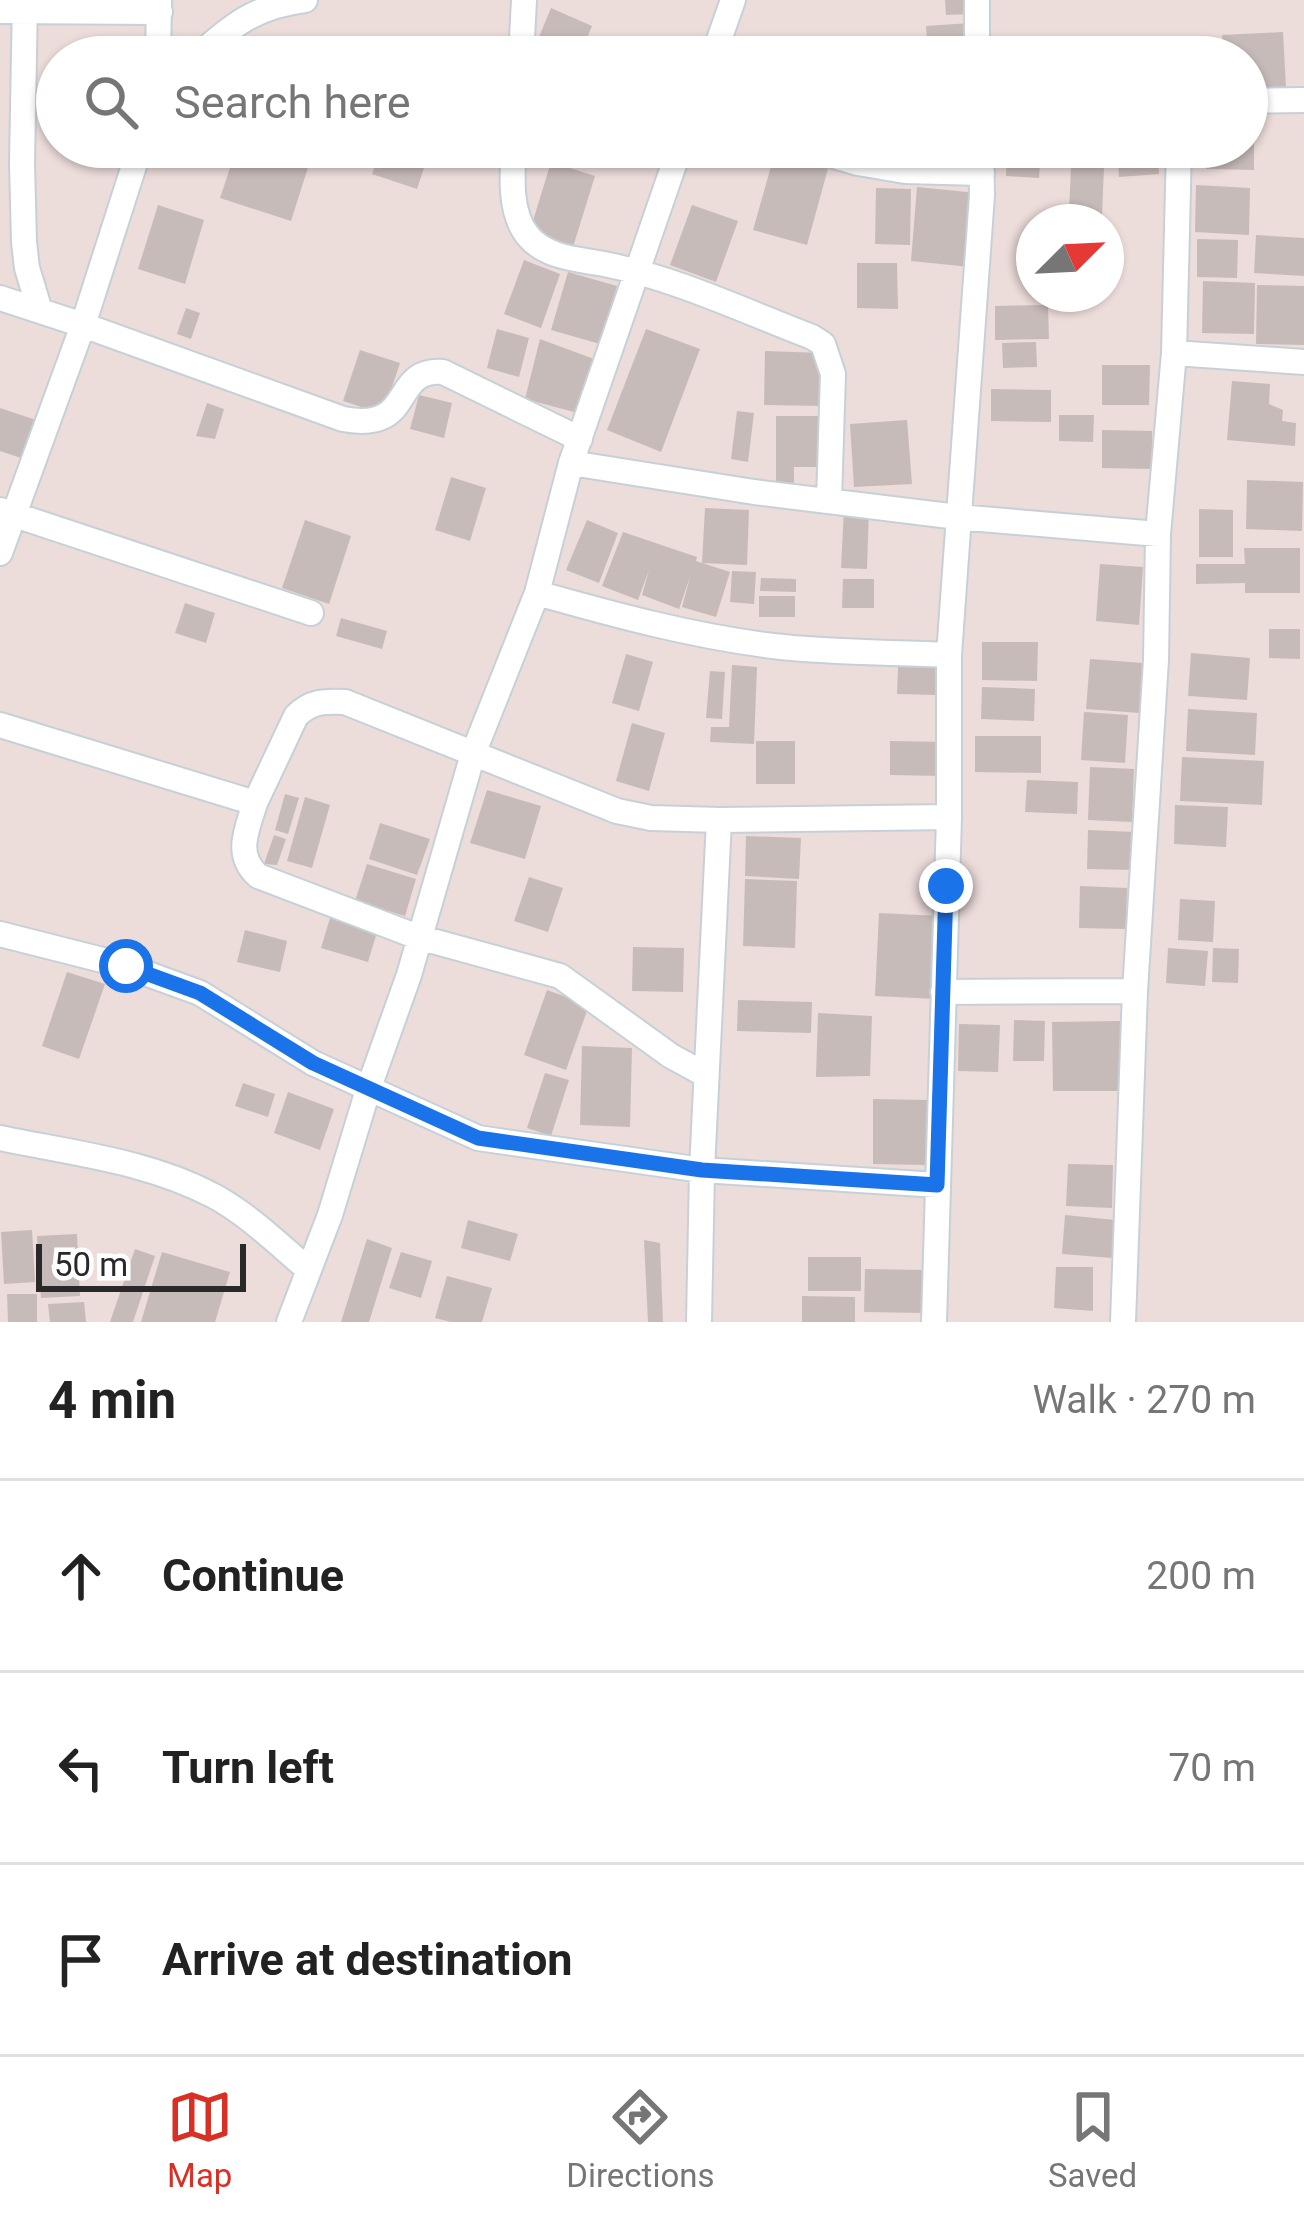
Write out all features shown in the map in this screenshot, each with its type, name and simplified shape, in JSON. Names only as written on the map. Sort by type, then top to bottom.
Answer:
[{"type":"street","points":[[220,36],[254,12],[305,0]]},
{"type":"street","points":[[523,36],[524,0]]},
{"type":"street","points":[[720,36],[733,0]]},
{"type":"street","points":[[976,0],[977,36]]},
{"type":"street","points":[[40,311],[24,242],[17,7],[159,6],[158,36]]},
{"type":"street","points":[[1268,101],[1304,100]]},
{"type":"street","points":[[0,553],[6,512],[82,325],[133,168]]},
{"type":"street","points":[[512,168],[516,210],[525,234],[541,248],[636,270],[823,344],[833,374],[829,500]]},
{"type":"street","points":[[290,1322],[410,975],[473,754],[537,593],[571,464],[672,168]]},
{"type":"street","points":[[887,168],[982,173]]},
{"type":"street","points":[[934,1322],[950,655],[982,168]]},
{"type":"street","points":[[1123,1322],[1158,535],[1174,353],[1178,168]]},
{"type":"street","points":[[0,298],[344,419],[364,423],[387,416],[419,375],[443,372],[580,439]]},
{"type":"street","points":[[1174,353],[1304,362]]},
{"type":"street","points":[[571,464],[958,518],[1158,535]]},
{"type":"street","points":[[6,512],[311,613]]},
{"type":"street","points":[[537,593],[663,628],[730,640],[950,655]]},
{"type":"street","points":[[706,1075],[670,1056],[560,976],[418,937],[258,876],[244,859],[243,843],[255,802],[296,716],[320,701],[346,702],[617,812],[651,818],[949,817]]},
{"type":"street","points":[[0,725],[255,802]]},
{"type":"street","points":[[699,1322],[719,820]]},
{"type":"street","points":[[0,934],[126,966],[200,993],[313,1063],[478,1138],[702,1170],[937,1185]]},
{"type":"street","points":[[943,992],[1136,991]]},
{"type":"street","points":[[0,1138],[142,1167],[211,1195],[236,1209],[309,1270]]},
{"type":"building","points":[[945,0],[971,0],[972,14],[946,15]]},
{"type":"building","points":[[551,8],[592,26],[588,36],[539,36]]},
{"type":"building","points":[[970,23],[971,36],[927,36],[926,26]]},
{"type":"building","points":[[1283,32],[1286,87],[1268,88],[1268,36],[1222,35]]},
{"type":"building","points":[[230,168],[308,168],[291,221],[220,198]]},
{"type":"building","points":[[374,168],[424,168],[417,189],[372,174]]},
{"type":"building","points":[[549,168],[595,176],[573,247],[529,234]]},
{"type":"building","points":[[771,168],[828,168],[807,245],[753,230]]},
{"type":"building","points":[[1006,168],[1040,168],[1039,178],[1006,176]]},
{"type":"building","points":[[1071,168],[1104,168],[1102,204],[1069,204]]},
{"type":"building","points":[[1118,168],[1159,168],[1159,174],[1119,177]]},
{"type":"building","points":[[1196,185],[1250,188],[1249,235],[1195,232]]},
{"type":"building","points":[[917,187],[977,193],[970,267],[911,261]]},
{"type":"building","points":[[876,188],[911,189],[910,245],[875,244]]},
{"type":"building","points":[[158,205],[204,220],[185,284],[138,269]]},
{"type":"building","points":[[692,205],[738,221],[716,282],[670,265]]},
{"type":"building","points":[[1256,235],[1304,238],[1304,276],[1254,273]]},
{"type":"building","points":[[1197,239],[1238,240],[1237,278],[1197,277]]},
{"type":"building","points":[[524,260],[560,274],[541,328],[504,314]]},
{"type":"building","points":[[857,263],[897,263],[898,309],[857,308]]},
{"type":"building","points":[[568,272],[617,286],[600,344],[551,330]]},
{"type":"building","points":[[1203,281],[1255,283],[1254,334],[1202,333]]},
{"type":"building","points":[[1257,285],[1304,286],[1304,345],[1256,344]]},
{"type":"building","points":[[995,306],[1016,306],[1016,312],[1048,312],[1049,339],[995,340]]},
{"type":"building","points":[[186,308],[200,313],[191,339],[177,334]]},
{"type":"building","points":[[497,329],[529,338],[519,377],[487,368]]},
{"type":"building","points":[[646,329],[700,349],[661,452],[607,430]]},
{"type":"building","points":[[540,339],[594,359],[578,413],[525,399]]},
{"type":"building","points":[[1036,342],[1037,367],[1003,368],[1002,343]]},
{"type":"building","points":[[360,350],[400,363],[383,414],[343,401]]},
{"type":"building","points":[[765,351],[823,353],[822,406],[764,405]]},
{"type":"building","points":[[1102,365],[1150,365],[1149,405],[1102,405]]},
{"type":"building","points":[[1232,381],[1270,384],[1269,404],[1283,410],[1282,421],[1296,423],[1295,446],[1227,440]]},
{"type":"building","points":[[991,389],[1051,390],[1051,422],[991,421]]},
{"type":"building","points":[[419,395],[452,403],[444,438],[410,429]]},
{"type":"building","points":[[207,403],[224,409],[215,439],[196,436]]},
{"type":"building","points":[[0,408],[36,420],[24,459],[0,451]]},
{"type":"building","points":[[737,411],[754,413],[748,462],[731,459]]},
{"type":"building","points":[[1059,415],[1094,415],[1093,442],[1059,441]]},
{"type":"building","points":[[776,416],[819,416],[820,467],[794,467],[794,485],[776,485]]},
{"type":"building","points":[[907,420],[912,484],[854,487],[850,424]]},
{"type":"building","points":[[1102,430],[1152,431],[1152,469],[1102,468]]},
{"type":"building","points":[[451,477],[486,488],[470,541],[435,530]]},
{"type":"building","points":[[1247,480],[1303,482],[1302,531],[1246,529]]},
{"type":"building","points":[[705,508],[749,510],[747,565],[702,563]]},
{"type":"building","points":[[844,508],[869,509],[867,569],[841,568]]},
{"type":"building","points":[[1199,509],[1233,510],[1233,557],[1199,557]]},
{"type":"building","points":[[305,520],[351,536],[329,604],[282,588]]},
{"type":"building","points":[[587,520],[618,533],[599,583],[566,570]]},
{"type":"building","points":[[623,532],[730,572],[716,617],[682,607],[690,577],[679,609],[642,595],[649,570],[638,600],[602,586]]},
{"type":"building","points":[[1244,548],[1300,548],[1300,593],[1245,593],[1245,583],[1196,584],[1196,564],[1245,564]]},
{"type":"building","points":[[1100,564],[1143,567],[1139,625],[1096,621]]},
{"type":"building","points":[[732,571],[756,572],[754,604],[730,602]]},
{"type":"building","points":[[761,578],[796,579],[796,592],[760,591]]},
{"type":"building","points":[[843,579],[874,579],[874,608],[842,608]]},
{"type":"building","points":[[759,596],[795,596],[795,617],[759,617]]},
{"type":"building","points":[[185,603],[215,613],[206,643],[175,633]]},
{"type":"building","points":[[341,618],[387,631],[382,649],[336,636]]},
{"type":"building","points":[[1269,629],[1300,629],[1300,659],[1269,658]]},
{"type":"building","points":[[982,642],[1038,642],[1037,681],[982,680]]},
{"type":"building","points":[[1191,653],[1250,658],[1247,700],[1188,696]]},
{"type":"building","points":[[626,654],[653,662],[639,711],[612,703]]},
{"type":"building","points":[[1090,659],[1143,663],[1140,713],[1086,709]]},
{"type":"building","points":[[732,665],[757,667],[754,744],[710,742],[711,727],[729,727]]},
{"type":"building","points":[[898,667],[936,667],[936,695],[897,694]]},
{"type":"building","points":[[710,671],[725,672],[722,719],[706,718]]},
{"type":"building","points":[[982,687],[1035,689],[1034,721],[981,719]]},
{"type":"building","points":[[1188,709],[1257,713],[1255,755],[1186,751]]},
{"type":"building","points":[[1084,712],[1128,715],[1125,763],[1081,760]]},
{"type":"building","points":[[632,723],[665,733],[649,791],[616,781]]},
{"type":"building","points":[[975,736],[1041,736],[1041,773],[975,772]]},
{"type":"building","points":[[756,741],[795,741],[795,784],[756,784]]},
{"type":"building","points":[[890,741],[945,742],[944,776],[890,775]]},
{"type":"building","points":[[1182,757],[1264,761],[1262,805],[1180,801]]},
{"type":"building","points":[[1090,767],[1134,769],[1132,822],[1088,820]]},
{"type":"building","points":[[1027,780],[1078,782],[1077,814],[1025,812]]},
{"type":"building","points":[[487,790],[541,806],[525,859],[470,843]]},
{"type":"building","points":[[285,794],[299,798],[288,834],[275,830]]},
{"type":"building","points":[[305,797],[330,805],[312,868],[287,861]]},
{"type":"building","points":[[1175,805],[1228,807],[1226,847],[1174,844]]},
{"type":"building","points":[[380,823],[430,839],[417,875],[369,859]]},
{"type":"building","points":[[1088,830],[1135,832],[1135,870],[1087,869]]},
{"type":"building","points":[[274,835],[286,839],[277,865],[264,864]]},
{"type":"building","points":[[746,836],[801,838],[799,879],[745,876]]},
{"type":"building","points":[[367,864],[416,879],[405,916],[355,901]]},
{"type":"building","points":[[529,877],[563,888],[548,932],[514,921]]},
{"type":"building","points":[[745,879],[797,881],[795,948],[743,946]]},
{"type":"building","points":[[1080,886],[1127,888],[1126,929],[1079,928]]},
{"type":"building","points":[[1180,899],[1215,901],[1213,942],[1178,940]]},
{"type":"building","points":[[879,913],[940,916],[936,999],[875,996]]},
{"type":"building","points":[[330,918],[377,932],[368,962],[321,948]]},
{"type":"building","points":[[245,930],[287,941],[280,972],[237,962]]},
{"type":"building","points":[[633,947],[684,948],[683,992],[632,991]]},
{"type":"building","points":[[1168,948],[1208,951],[1205,986],[1166,983]]},
{"type":"building","points":[[1213,948],[1239,949],[1238,983],[1212,982]]},
{"type":"building","points":[[67,972],[105,984],[79,1059],[42,1046]]},
{"type":"building","points":[[547,990],[589,1005],[566,1070],[524,1055]]},
{"type":"building","points":[[738,1000],[812,1002],[811,1033],[737,1031]]},
{"type":"building","points":[[818,1013],[872,1016],[870,1076],[816,1077]]},
{"type":"building","points":[[1014,1020],[1045,1021],[1044,1061],[1013,1061]]},
{"type":"building","points":[[1120,1021],[1120,1091],[1053,1091],[1052,1022]]},
{"type":"building","points":[[959,1024],[1000,1025],[998,1072],[958,1071]]},
{"type":"building","points":[[582,1046],[632,1048],[630,1127],[580,1125]]},
{"type":"building","points":[[545,1073],[569,1080],[551,1136],[527,1128]]},
{"type":"building","points":[[243,1083],[275,1094],[268,1117],[235,1106]]},
{"type":"building","points":[[288,1092],[334,1109],[320,1150],[274,1133]]},
{"type":"building","points":[[873,1099],[927,1100],[928,1165],[873,1164]]},
{"type":"building","points":[[1068,1164],[1113,1165],[1112,1208],[1066,1206]]},
{"type":"building","points":[[1065,1215],[1115,1220],[1112,1258],[1062,1254]]},
{"type":"building","points":[[468,1220],[518,1234],[510,1261],[461,1248]]},
{"type":"building","points":[[32,1230],[35,1282],[4,1284],[1,1232]]},
{"type":"building","points":[[77,1234],[80,1296],[41,1298],[37,1236]]},
{"type":"building","points":[[367,1239],[392,1248],[369,1322],[341,1322]]},
{"type":"building","points":[[644,1240],[660,1243],[663,1322],[648,1322]]},
{"type":"building","points":[[135,1249],[155,1256],[133,1322],[110,1322]]},
{"type":"building","points":[[162,1252],[230,1272],[215,1322],[141,1322]]},
{"type":"building","points":[[401,1252],[432,1261],[421,1298],[389,1288]]},
{"type":"building","points":[[808,1257],[861,1257],[861,1291],[808,1291]]},
{"type":"building","points":[[1056,1267],[1093,1267],[1093,1311],[1054,1308]]},
{"type":"building","points":[[865,1269],[924,1270],[923,1313],[864,1312]]},
{"type":"building","points":[[447,1276],[492,1288],[482,1322],[435,1318]]},
{"type":"building","points":[[7,1294],[37,1294],[37,1322],[8,1322]]},
{"type":"building","points":[[802,1296],[855,1297],[855,1322],[802,1322]]},
{"type":"building","points":[[84,1302],[86,1322],[50,1322],[48,1304]]},
{"type":"route","points":[[126,966],[200,993],[313,1063],[478,1138],[702,1170],[937,1185],[946,886]]}]
